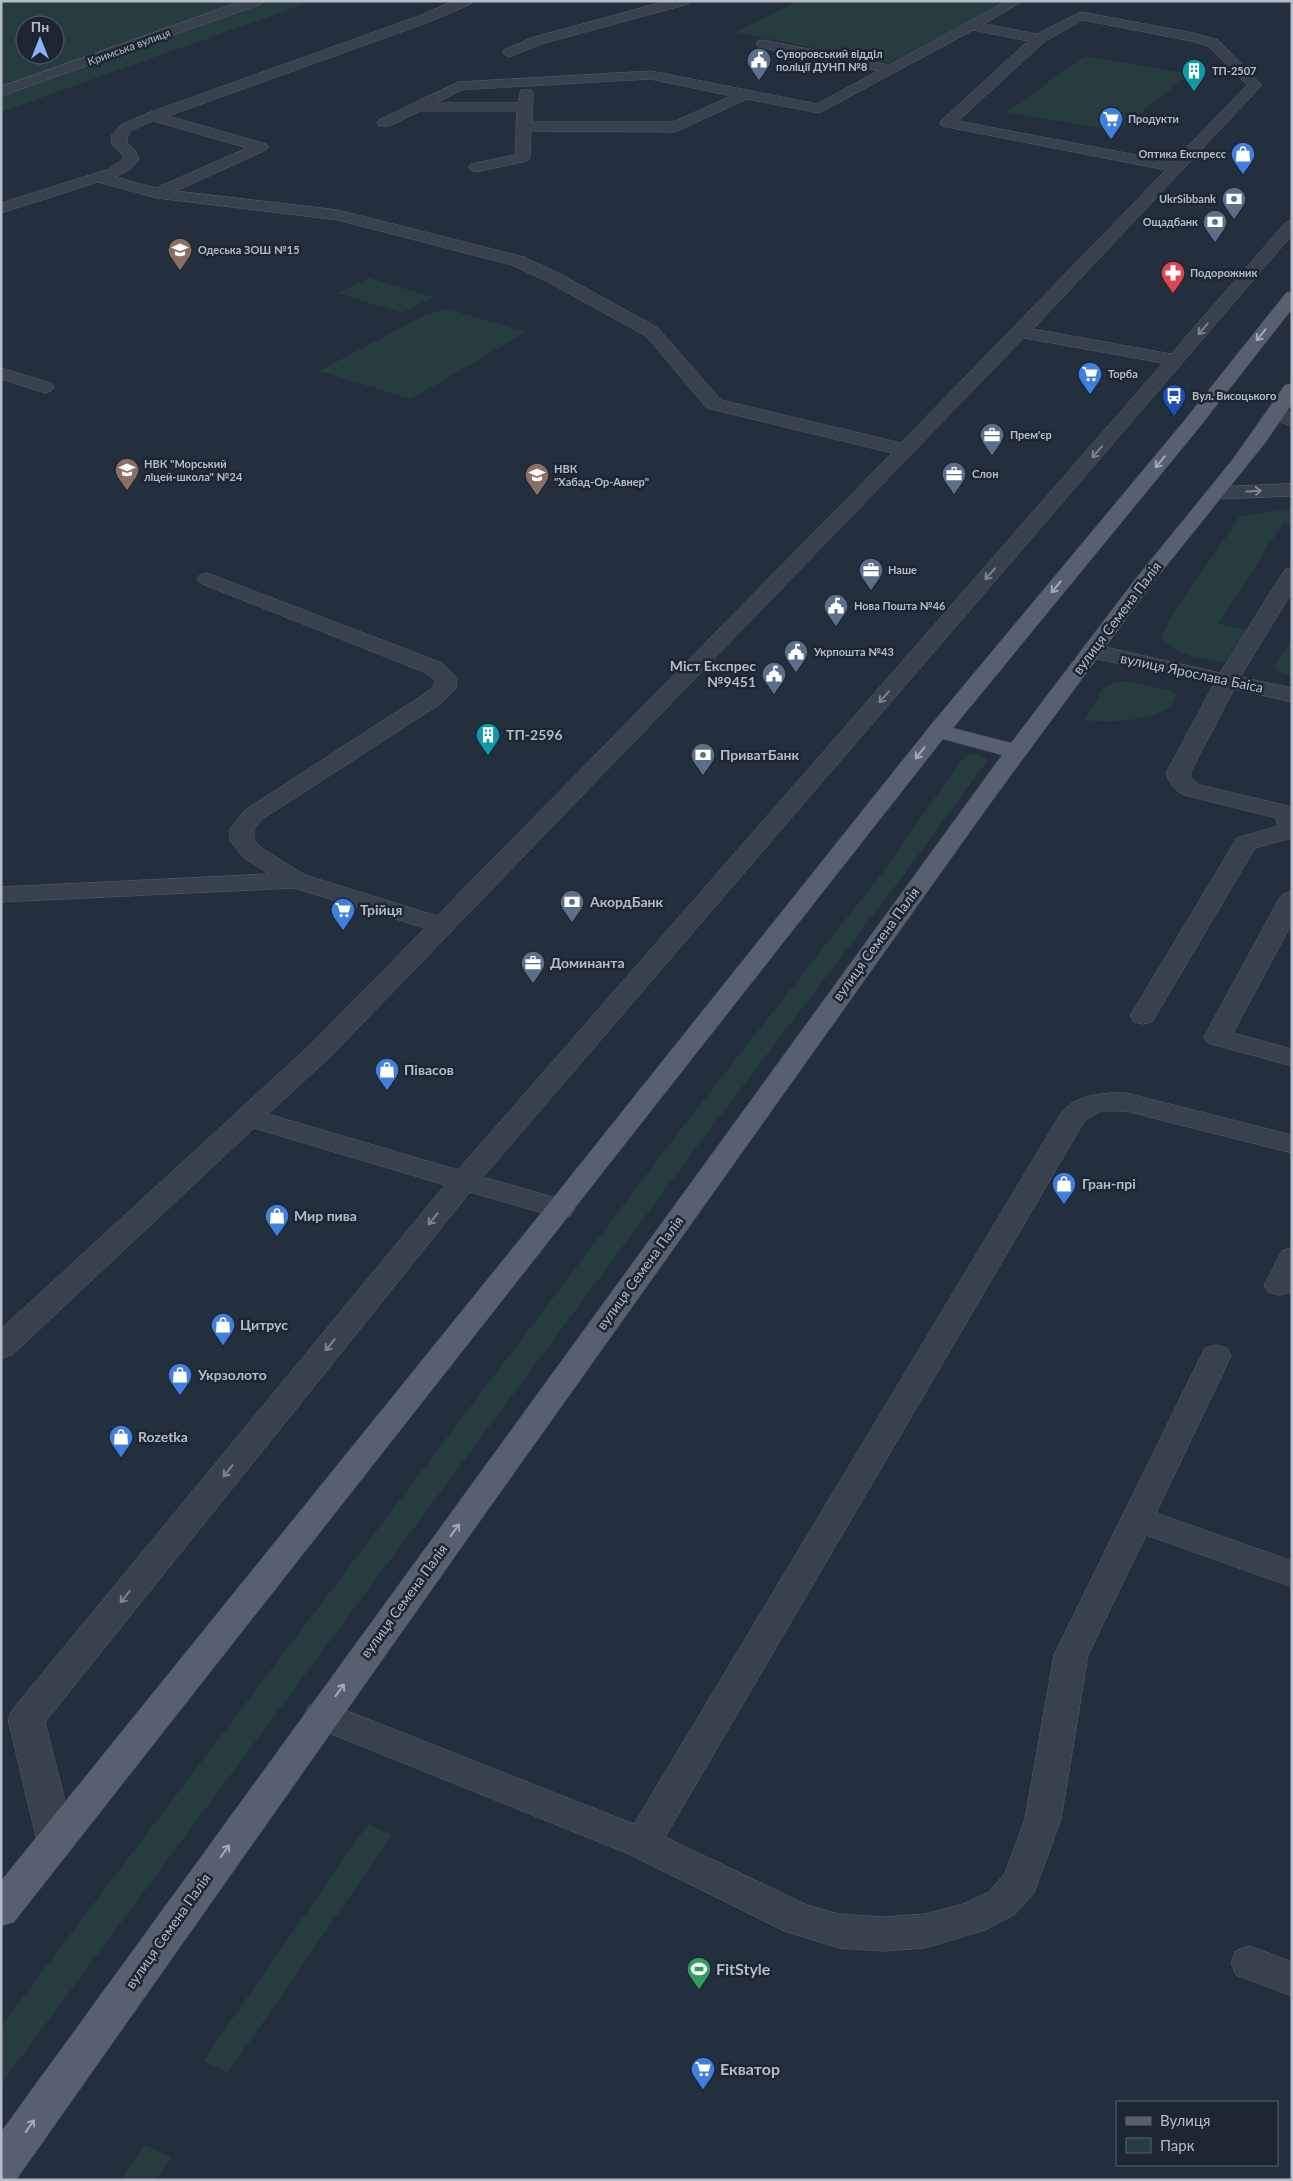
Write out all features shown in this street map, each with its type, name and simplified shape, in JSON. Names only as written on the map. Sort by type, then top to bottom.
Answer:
[{"type":"main road","points":[[1,1910],[560,1210],[938,730],[1191,425],[1292,297]]},
{"type":"main road","name":"вулиця Семена Палія","points":[[1,2166],[322,1714],[1015,751],[1146,579],[1289,401]]},
{"type":"main road","points":[[938,730],[1015,751]]},
{"type":"street","name":"Кримська вулиця","points":[[1,92],[256,1]]},
{"type":"street","points":[[5,204],[100,178],[126,166],[131,159],[130,153],[120,145],[119,136],[126,128],[154,116],[424,19],[466,1]]},
{"type":"street","points":[[509,53],[536,41],[683,1]]},
{"type":"street","points":[[384,123],[458,86],[651,75],[818,109],[888,69],[1016,1]]},
{"type":"street","points":[[1,1347],[321,1050],[1020,332],[1255,86],[1213,44],[1193,37],[1081,16],[1039,39],[947,123],[1176,167]]},
{"type":"street","points":[[971,26],[1039,39]]},
{"type":"street","points":[[763,44],[888,69]]},
{"type":"street","points":[[524,126],[675,127],[746,94]]},
{"type":"street","points":[[416,107],[526,100],[522,158],[476,167]]},
{"type":"street","points":[[154,116],[261,147],[157,193]]},
{"type":"street","points":[[100,178],[157,193],[338,215],[518,261],[652,332],[714,404],[905,450]]},
{"type":"street","points":[[56,1841],[26,1719],[464,1181],[1292,225]]},
{"type":"street","points":[[1020,332],[1176,360]]},
{"type":"street","points":[[1,373],[45,387]]},
{"type":"street","points":[[1216,493],[1292,490]]},
{"type":"street","points":[[1290,822],[1184,786],[1179,780],[1178,773],[1227,680],[1292,574]]},
{"type":"street","points":[[207,579],[434,668],[446,678],[446,688],[432,699],[253,815],[242,829],[242,841],[253,853],[296,880],[441,925]]},
{"type":"street","name":"вулиця Ярослава Баіса","points":[[1092,650],[1292,695]]},
{"type":"street","points":[[1143,1016],[1246,843],[1290,822]]},
{"type":"street","points":[[1,895],[296,880]]},
{"type":"street","points":[[1292,900],[1217,1038],[1292,1058]]},
{"type":"street","points":[[642,1843],[1074,1115],[1092,1103],[1126,1102],[1292,1144]]},
{"type":"street","points":[[247,1117],[560,1210]]},
{"type":"street","points":[[1279,1285],[1292,1258]]},
{"type":"street","points":[[322,1714],[642,1843],[798,1920],[839,1930],[883,1934],[925,1930],[971,1918],[1002,1903],[1021,1882],[1043,1819],[1071,1655],[1216,1356]]},
{"type":"street","points":[[1136,1518],[1292,1574]]},
{"type":"street","points":[[1250,1963],[1292,1979]]},
{"type":"green space","points":[[1,1],[313,1],[1,112]]},
{"type":"green space","points":[[799,1],[1004,1],[890,63],[735,32]]},
{"type":"green space","points":[[1084,56],[1190,74],[1117,131],[1007,112]]},
{"type":"green space","points":[[369,278],[433,297],[402,313],[337,293]]},
{"type":"green space","points":[[448,309],[526,332],[411,399],[319,371],[427,314]]},
{"type":"green space","points":[[1292,509],[1292,524],[1283,523],[1218,624],[1247,630],[1224,663],[1198,658],[1181,652],[1167,643],[1161,636],[1170,619],[1240,516]]},
{"type":"green space","points":[[1292,640],[1292,676],[1279,672],[1275,666]]},
{"type":"green space","points":[[1114,682],[1131,682],[1173,691],[1176,695],[1170,706],[1154,715],[1117,721],[1085,720],[1103,688]]},
{"type":"green space","points":[[977,754],[984,757],[987,761],[902,877],[704,1137],[1,2084],[1,2026],[681,1129],[882,873],[965,755]]},
{"type":"green space","points":[[368,1824],[392,1835],[228,2073],[203,2061]]},
{"type":"green space","points":[[144,2145],[171,2157],[156,2180],[120,2180]]},
{"type":"place","name":"Суворовський відділ поліції ДУНП №8","points":[[759,81]]},
{"type":"place","name":"ТП-2507","points":[[1194,92]]},
{"type":"place","name":"Продукти","points":[[1111,140]]},
{"type":"place","name":"Оптика Експресс","points":[[1243,175]]},
{"type":"place","name":"UkrSibbank","points":[[1234,220]]},
{"type":"place","name":"Ощадбанк","points":[[1215,243]]},
{"type":"place","name":"Одеська ЗОШ №15","points":[[180,271]]},
{"type":"place","name":"Подорожник","points":[[1173,294]]},
{"type":"place","name":"Торба","points":[[1090,395]]},
{"type":"place","name":"Вул. Висоцького","points":[[1174,417]]},
{"type":"place","name":"Прем'єр","points":[[992,456]]},
{"type":"place","name":"НВК \"Морський ліцей-школа\" №24","points":[[127,491]]},
{"type":"place","name":"Слон","points":[[954,495]]},
{"type":"place","name":"НВК \"Хабад-Ор-Авнер\"","points":[[537,496]]},
{"type":"place","name":"Наше","points":[[871,591]]},
{"type":"place","name":"Нова Пошта №46","points":[[836,627]]},
{"type":"place","name":"Укрпошта №43","points":[[796,673]]},
{"type":"place","name":"Міст Експрес №9451","points":[[774,695]]},
{"type":"place","name":"ТП-2596","points":[[488,756]]},
{"type":"place","name":"ПриватБанк","points":[[703,776]]},
{"type":"place","name":"АкордБанк","points":[[572,923]]},
{"type":"place","name":"Трійця","points":[[343,931]]},
{"type":"place","name":"Доминанта","points":[[533,984]]},
{"type":"place","name":"Півасов","points":[[387,1091]]},
{"type":"place","name":"Гран-прi","points":[[1064,1205]]},
{"type":"place","name":"Мир пива","points":[[277,1237]]},
{"type":"place","name":"Цитрус","points":[[223,1346]]},
{"type":"place","name":"Укрзолото","points":[[180,1396]]},
{"type":"place","name":"Rozetka","points":[[121,1458]]},
{"type":"place","name":"FitStyle","points":[[699,1990]]},
{"type":"place","name":"Екватор","points":[[703,2090]]}]
